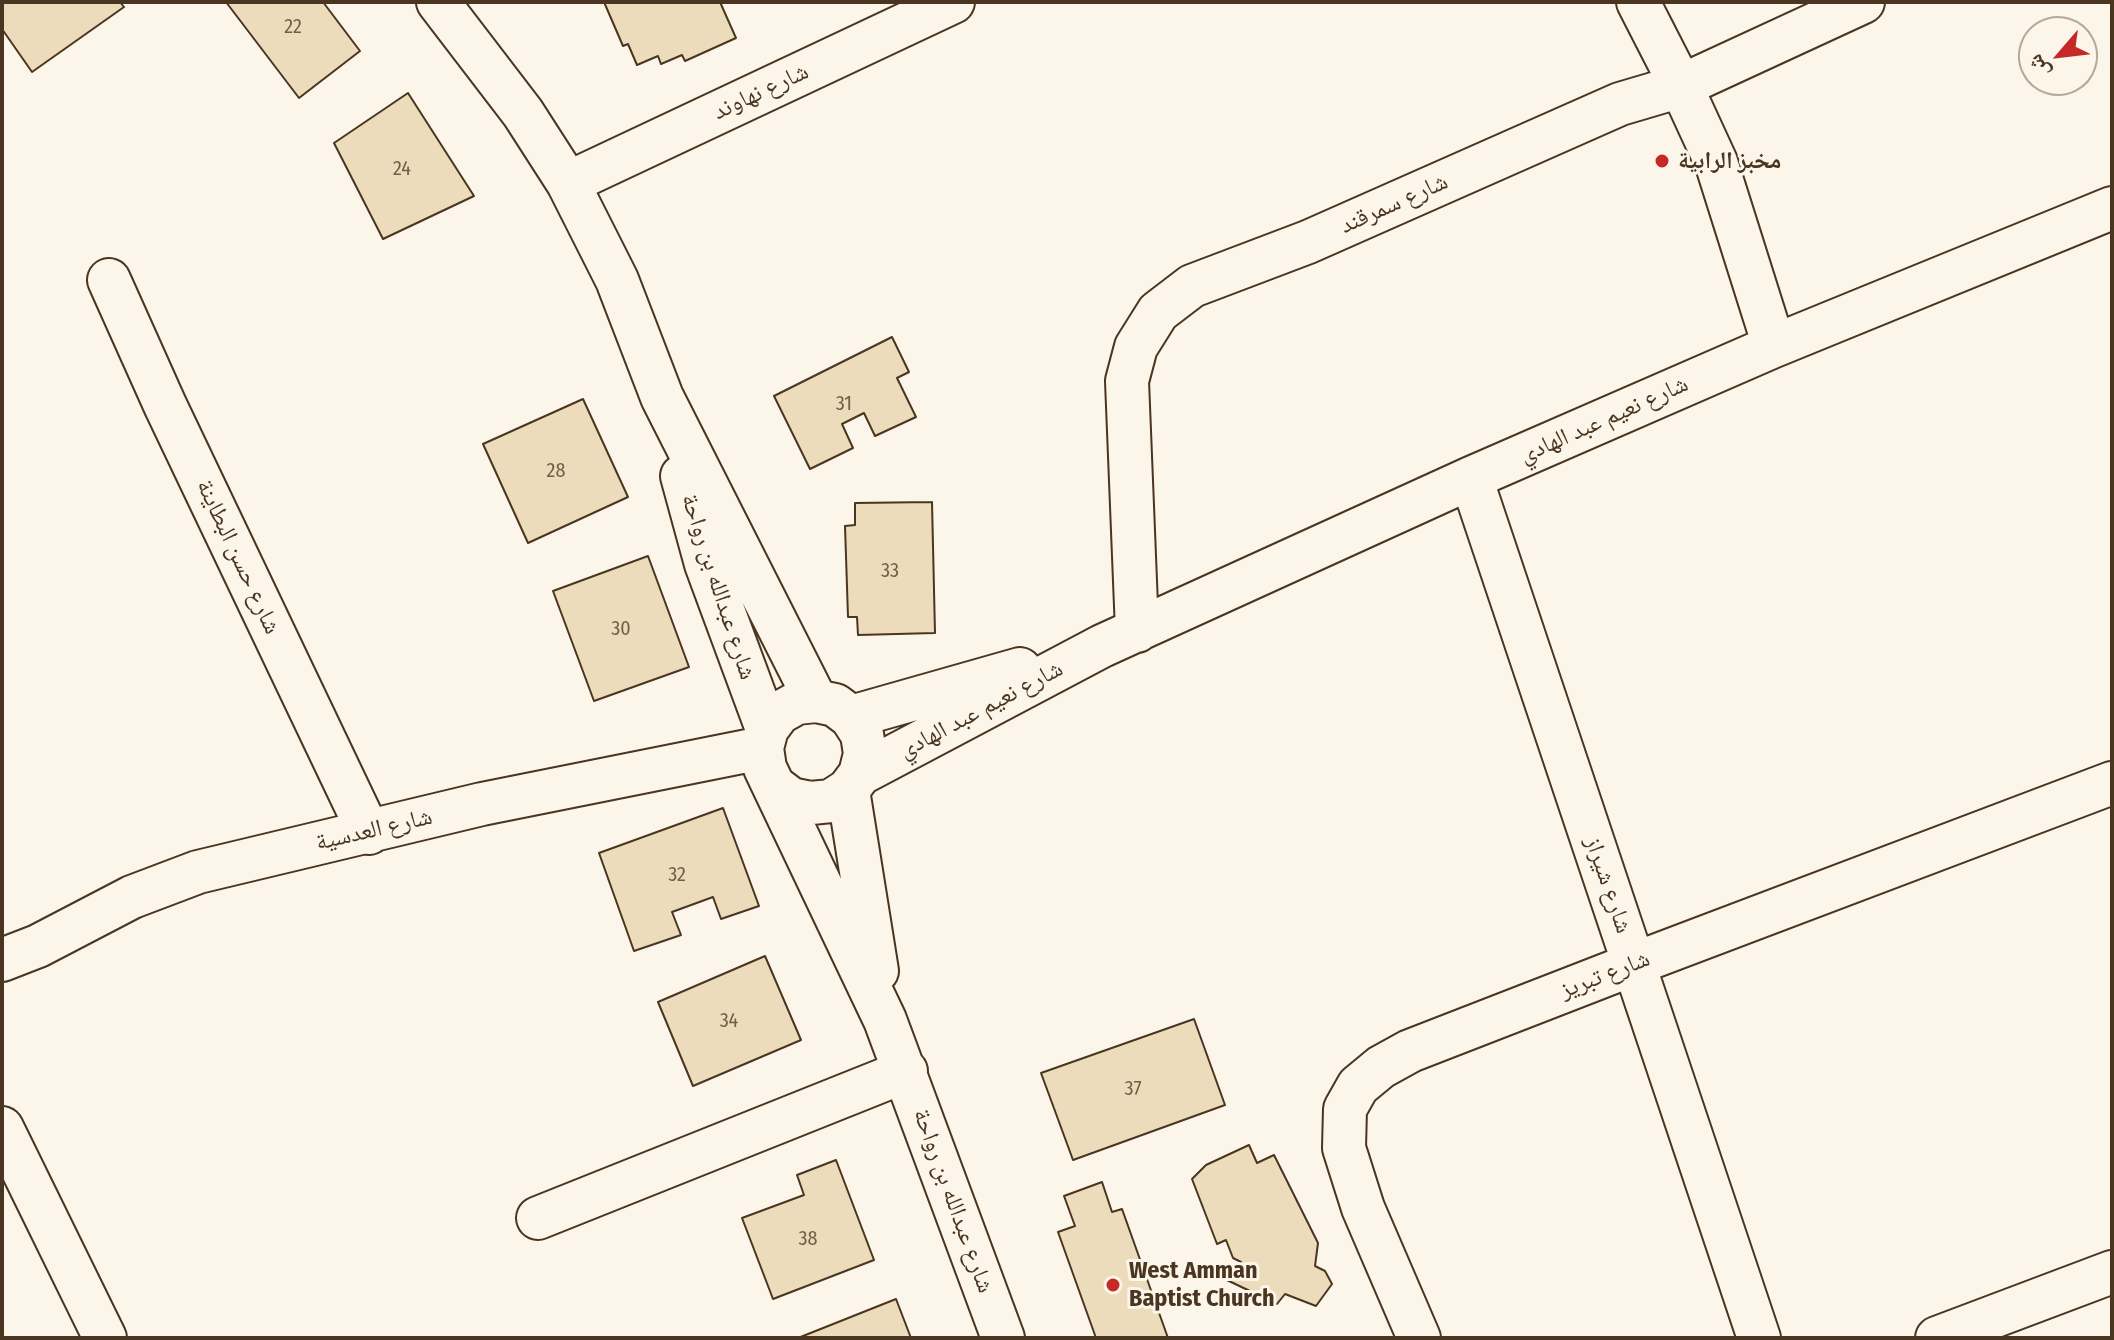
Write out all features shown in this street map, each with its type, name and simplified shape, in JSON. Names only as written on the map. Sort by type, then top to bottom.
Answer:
[{"type":"street","name":"شارع عبدالله بن رواحة","points":[[438,2],[523,113],[568,183],[617,280],[662,397],[706,564],[764,738]]},
{"type":"street","name":"شارع نهاوند","points":[[568,183],[953,2]]},
{"type":"street","points":[[1638,2],[1716,162],[1774,346]]},
{"type":"street","name":"شارع سمرقند","points":[[1120,638],[1127,381],[1136,347],[1158,312],[1192,286],[1308,242],[1620,104],[1681,86],[1863,2]]},
{"type":"street","name":"شارع نعيم عبد الهادي","points":[[854,782],[1120,638],[1471,478],[1774,346],[2112,208]]},
{"type":"street","name":"شارع حسن البطاينة","points":[[109,280],[165,405],[369,833]]},
{"type":"street","name":"شارع عبدالله بن رواحة","points":[[662,397],[834,709]]},
{"type":"street","name":"شارع شيراز","points":[[1471,478],[1759,1338]]},
{"type":"street","name":"شارع نعيم عبد الهادي","points":[[834,709],[1120,638]]},
{"type":"street","points":[[797,703],[834,709],[862,734],[865,754],[854,782],[831,801],[811,803],[791,799],[775,787],[765,768],[764,738],[779,713],[797,703]]},
{"type":"street","name":"شارع العدسية","points":[[2,960],[38,946],[132,897],[198,872],[764,738]]},
{"type":"street","name":"شارع عبدالله بن رواحة","points":[[854,782],[885,1020]]},
{"type":"street","name":"شارع تبريز","points":[[1419,1338],[1363,1208],[1344,1148],[1345,1109],[1358,1086],[1381,1067],[1410,1051],[2112,783]]},
{"type":"street","name":"شارع عبدالله بن رواحة","points":[[775,787],[885,1020],[1003,1338]]},
{"type":"street","points":[[538,1218],[906,1071]]},
{"type":"street","points":[[2,1128],[105,1338]]},
{"type":"street","points":[[1937,1338],[2112,1272]]},
{"type":"building","points":[[2,2],[120,2],[124,7],[32,72],[2,29]]},
{"type":"building","points":[[226,2],[323,2],[360,51],[299,98]]},
{"type":"building","points":[[604,2],[720,2],[736,38],[685,61],[682,55],[661,64],[658,56],[637,65],[628,44],[623,46]]},
{"type":"building","points":[[408,93],[474,196],[383,239],[334,143]]},
{"type":"building","points":[[892,337],[909,372],[897,378],[916,417],[875,436],[864,413],[842,424],[853,448],[810,469],[774,396]]},
{"type":"building","points":[[583,399],[628,497],[528,543],[483,444]]},
{"type":"building","points":[[932,502],[935,633],[858,635],[857,617],[848,617],[845,526],[855,525],[855,503]]},
{"type":"building","points":[[648,556],[689,667],[594,701],[553,591]]},
{"type":"building","points":[[723,808],[759,906],[721,919],[713,897],[672,912],[681,935],[634,951],[599,853]]},
{"type":"building","points":[[765,956],[801,1040],[693,1086],[658,1002]]},
{"type":"building","points":[[1194,1019],[1225,1105],[1073,1160],[1041,1073]]},
{"type":"building","points":[[1249,1145],[1257,1163],[1274,1155],[1318,1243],[1315,1266],[1325,1271],[1332,1284],[1316,1306],[1285,1294],[1277,1304],[1206,1270],[1218,1265],[1235,1274],[1241,1262],[1233,1258],[1226,1240],[1217,1244],[1192,1179],[1206,1165]]},
{"type":"building","points":[[836,1160],[874,1260],[773,1299],[742,1218],[804,1195],[797,1175]]},
{"type":"building","name":"West Amman Baptist Church","points":[[1102,1182],[1112,1212],[1122,1209],[1168,1338],[1096,1338],[1058,1232],[1075,1226],[1064,1196]]},
{"type":"building","points":[[896,1299],[911,1338],[798,1338]]},
{"type":"place","name":"مخبز الرابية","points":[[1662,161]]},
{"type":"place","name":"West Amman Baptist Church","points":[[1113,1285]]}]
